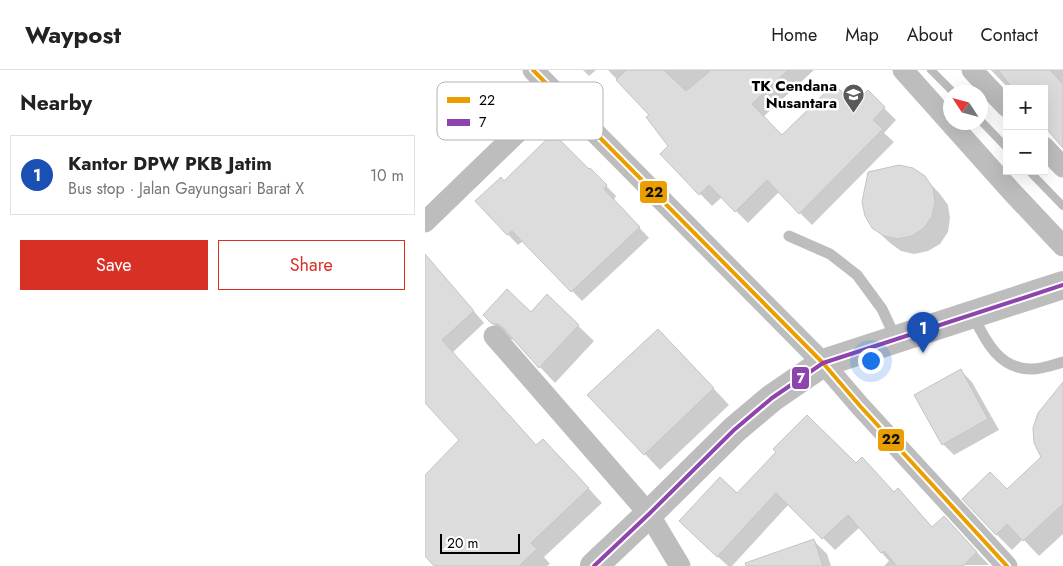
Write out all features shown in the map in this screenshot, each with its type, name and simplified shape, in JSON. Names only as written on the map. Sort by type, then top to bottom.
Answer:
[{"type":"street","points":[[533,70],[545,82]]},
{"type":"street","points":[[903,70],[1063,246]]},
{"type":"street","points":[[972,70],[1003,103]]},
{"type":"street","points":[[425,222],[510,140]]},
{"type":"street","points":[[602,140],[823,363],[1007,566]]},
{"type":"street","points":[[1048,151],[1063,167]]},
{"type":"street","points":[[594,566],[734,430],[772,398],[823,363],[1063,285]]},
{"type":"street","points":[[494,336],[649,514],[680,566]]},
{"type":"lane","points":[[789,236],[830,254],[857,275],[883,309],[896,339]]},
{"type":"lane","points":[[973,315],[980,330],[997,354],[1010,366],[1034,369],[1063,362]]},
{"type":"building","points":[[626,70],[664,70],[686,91],[711,70],[788,70],[752,104],[782,135],[834,84],[854,104],[868,90],[885,107],[873,120],[883,129],[799,214],[767,180],[735,212],[709,185],[699,195],[660,154],[668,146],[646,117],[649,115],[616,80]]},
{"type":"building","points":[[998,70],[1050,70],[1063,84],[1063,148],[1048,131],[1048,85],[1010,85]]},
{"type":"building","points":[[546,140],[560,140],[607,185],[604,189],[640,227],[571,292],[512,231],[507,235],[475,201],[501,177],[504,181]]},
{"type":"building","points":[[899,165],[913,168],[925,176],[933,188],[935,202],[932,217],[924,228],[912,236],[898,239],[884,236],[872,228],[865,216],[862,202],[868,172]]},
{"type":"building","points":[[425,254],[474,311],[442,340],[536,445],[543,439],[589,488],[531,543],[537,549],[519,566],[434,566],[425,556],[425,475],[459,440],[425,403]]},
{"type":"building","points":[[507,289],[531,312],[547,294],[579,325],[539,368],[503,328],[498,324],[492,324],[483,315]]},
{"type":"building","points":[[658,329],[714,388],[644,455],[587,395]]},
{"type":"building","points":[[961,369],[988,419],[942,445],[914,395]]},
{"type":"building","points":[[1063,382],[1063,504],[1023,541],[1007,524],[996,535],[962,499],[990,472],[1007,489],[1041,457],[1034,443],[1033,428],[1038,413]]},
{"type":"building","points":[[807,415],[856,463],[862,457],[894,492],[898,488],[932,527],[944,516],[977,552],[963,566],[897,566],[884,551],[881,553],[848,515],[822,539],[776,493],[717,557],[679,521],[720,477],[737,493],[776,452],[773,449]]},
{"type":"building","points":[[814,539],[823,566],[746,566],[745,563]]},
{"type":"waterway","points":[[931,70],[946,85]]},
{"type":"waterway","points":[[988,128],[1003,144]]},
{"type":"waterway","points":[[1033,175],[1063,206]]},
{"type":"transit line","name":"22","points":[[533,70],[545,82]]},
{"type":"transit line","name":"22","points":[[602,140],[823,363],[1007,566]]},
{"type":"transit line","name":"7","points":[[594,566],[734,430],[772,398],[823,363],[1063,285]]},
{"type":"place","name":"TK Cendana Nusantara","points":[[853,114]]},
{"type":"place","name":"Kantor DPW PKB Jatim","points":[[923,353]]}]
